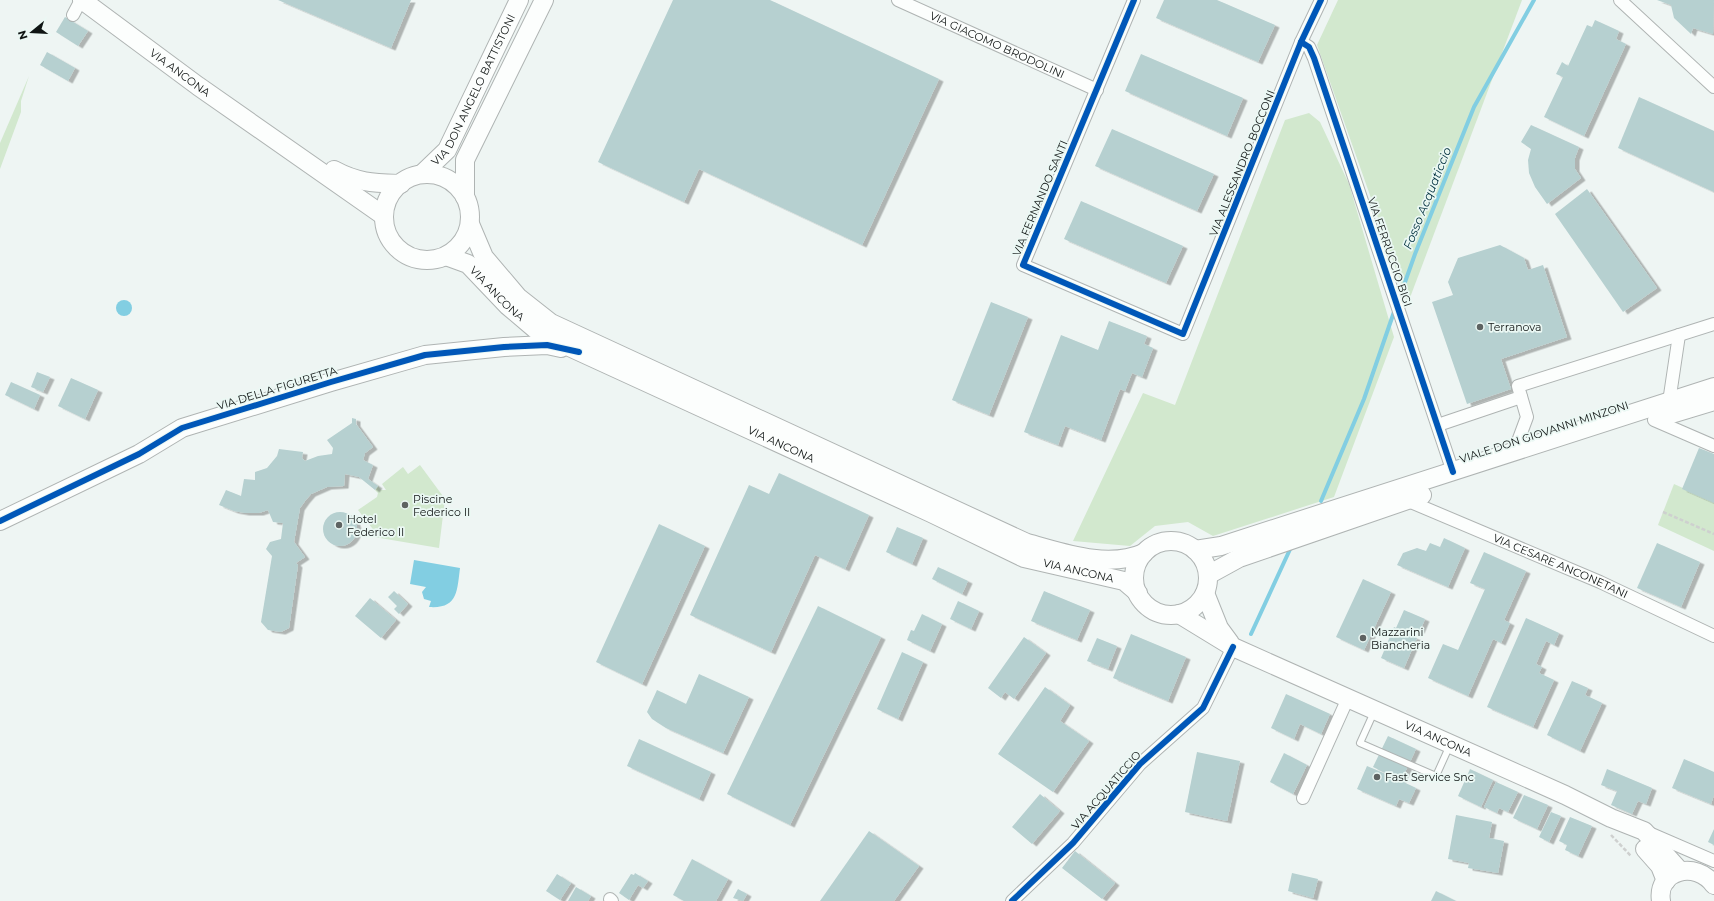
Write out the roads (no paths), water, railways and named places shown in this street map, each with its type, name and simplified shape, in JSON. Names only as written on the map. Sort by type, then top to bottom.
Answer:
[{"type":"main road","name":"VIA DON ANGELO BATTISTONI","points":[[422,174],[447,150],[519,0]]},
{"type":"main road","points":[[465,197],[465,160],[544,0]]},
{"type":"main road","name":"VIA ANCONA","points":[[79,5],[280,142],[384,216]]},
{"type":"main road","name":"VIA ANCONA","points":[[280,142],[351,179],[376,183],[401,184]]},
{"type":"main road","name":"VIA ANCONA","points":[[470,224],[462,243],[446,256],[426,260],[407,255],[392,242],[386,229],[384,216],[389,198],[401,184],[408,179],[422,174],[431,174],[447,179],[457,187],[465,197],[469,206],[470,224],[484,257],[518,297],[551,323],[1027,543],[1087,558],[1131,559],[1144,553]]},
{"type":"main road","name":"VIA ANCONA","points":[[446,256],[468,264],[508,306],[541,334],[924,510],[1024,558],[1124,581],[1138,593]]},
{"type":"main road","name":"VIA DELLA FIGURETTA","points":[[0,521],[138,454],[182,428],[331,382],[425,355],[504,347],[547,345],[579,352]]},
{"type":"main road","name":"VIALE DON GIOVANNI MINZONI","points":[[1195,550],[1221,546],[1714,387]]},
{"type":"main road","name":"VIALE DON GIOVANNI MINZONI","points":[[1208,574],[1239,558],[1406,500],[1714,401]]},
{"type":"main road","points":[[1173,541],[1188,545],[1195,550],[1201,557],[1208,574],[1205,593],[1194,606],[1179,614],[1162,613],[1148,606],[1138,593],[1135,576],[1139,560],[1144,553],[1157,544],[1173,541]]},
{"type":"main road","name":"VIA ANCONA","points":[[1205,593],[1219,628],[1233,647]]},
{"type":"main road","name":"VIA ANCONA","points":[[1179,614],[1233,647],[1565,795],[1610,818],[1644,830],[1673,876]]},
{"type":"main road","points":[[1610,818],[1641,845],[1660,866],[1673,876]]},
{"type":"main road","points":[[1661,901],[1662,889],[1673,876],[1696,871],[1706,876],[1714,886]]},
{"type":"street","name":"VIA GIACOMO BRODOLINI","points":[[898,0],[1097,90]]},
{"type":"street","name":"VIA FERNANDO SANTI","points":[[1134,0],[1023,265],[1183,334]]},
{"type":"street","name":"VIA ALESSANDRO BOCCONI","points":[[1183,334],[1301,42],[1321,0]]},
{"type":"street","points":[[1620,0],[1714,87]]},
{"type":"street","name":"VIA FERRUCCIO BIGI","points":[[1301,42],[1309,47],[1314,58],[1453,472]]},
{"type":"street","points":[[1514,452],[1527,417],[1518,386],[1714,324]]},
{"type":"street","points":[[1669,402],[1679,335]]},
{"type":"street","points":[[1438,426],[1521,397]]},
{"type":"street","points":[[1654,420],[1714,446]]},
{"type":"street","name":"VIA CESARE ANCONETANI","points":[[1406,500],[1600,582],[1714,636]]},
{"type":"street","name":"VIA ACQUATICCIO","points":[[1012,901],[1073,843],[1140,764],[1203,708],[1233,647]]},
{"type":"street","points":[[1303,798],[1348,698]]},
{"type":"street","name":"VIA ANCONA","points":[[1644,830],[1714,861]]},
{"type":"lane","points":[[1374,710],[1360,743],[1436,776],[1450,744]]},
{"type":"water","points":[[124,300],[130,302],[132,308],[130,314],[124,316],[118,314],[116,308],[118,302]]},
{"type":"water","points":[[414,560],[460,568],[457,591],[451,602],[439,607],[429,607],[431,601],[424,599],[422,592],[426,587],[410,584]]},
{"type":"waterway","name":"Fosso Acquaticcio","points":[[1399,299],[1415,254],[1474,107],[1534,0]]},
{"type":"waterway","name":"Fosso Acquaticcio","points":[[1321,501],[1364,399],[1395,309]]},
{"type":"waterway","points":[[1251,634],[1292,545]]},
{"type":"place","name":"Terranova","points":[[1480,327]]},
{"type":"place","name":"Piscine Federico II","points":[[405,505]]},
{"type":"place","name":"Hotel Federico II","points":[[339,525]]},
{"type":"place","name":"Mazzarini Biancheria","points":[[1363,638]]},
{"type":"place","name":"Fast Service Snc","points":[[1377,777]]}]
